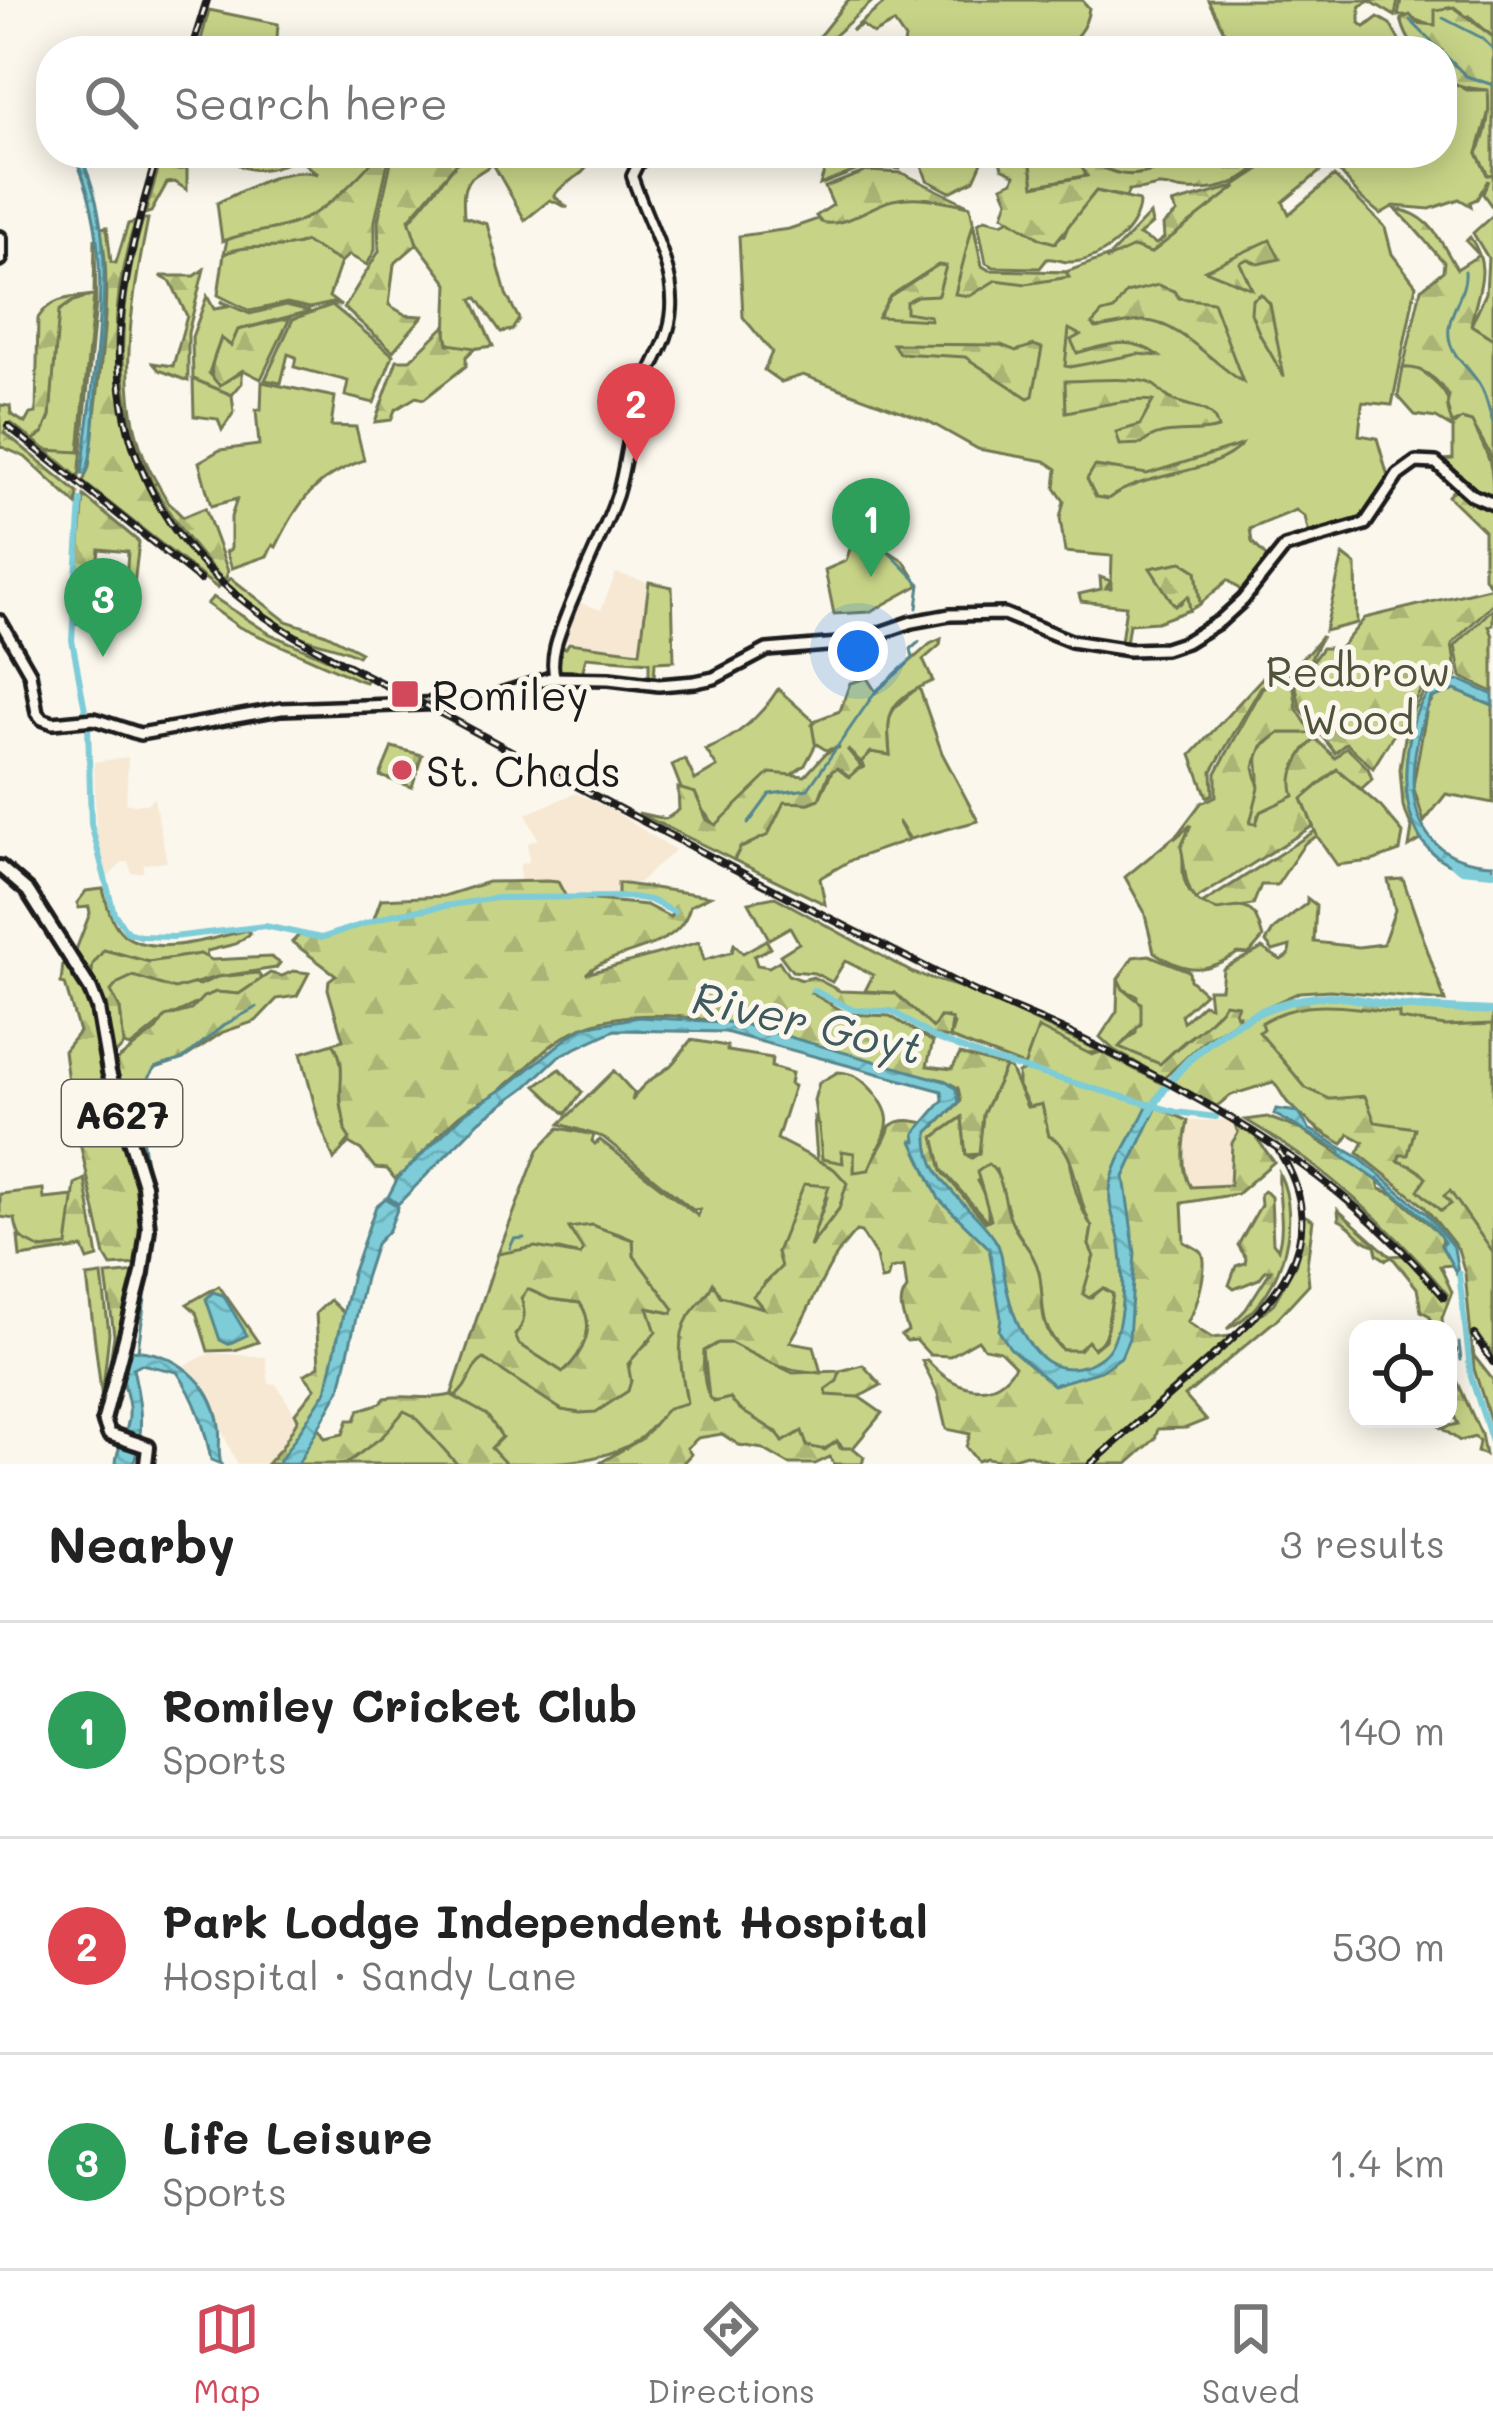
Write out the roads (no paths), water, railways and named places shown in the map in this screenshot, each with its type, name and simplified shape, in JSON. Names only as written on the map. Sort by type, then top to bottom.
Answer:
[{"type":"main road","points":[[0,238],[0,259]]},
{"type":"main road","points":[[0,621],[30,673],[40,717],[52,723],[86,719],[140,734],[292,708],[476,702],[555,677],[659,685],[705,681],[767,650],[851,643],[912,622],[963,614],[1004,614],[1057,637],[1108,648],[1173,647],[1234,610],[1285,547],[1365,524],[1396,476],[1416,462],[1436,463],[1472,495],[1493,504]]},
{"type":"main road","name":"A627","points":[[0,867],[28,891],[91,990],[109,1072],[139,1160],[147,1207],[142,1273],[106,1409],[111,1435],[148,1447],[146,1464]]},
{"type":"street","points":[[555,677],[552,665],[561,631],[618,493],[628,430],[670,319],[671,294],[632,176],[636,168]]},
{"type":"water","points":[[79,168],[85,168],[91,181],[104,270],[91,454],[86,474],[82,474],[99,311],[96,230]]},
{"type":"water","points":[[1452,681],[1493,695],[1493,706],[1455,690],[1431,698],[1415,752],[1416,805],[1424,828],[1439,846],[1462,859],[1493,864],[1493,871],[1460,868],[1437,857],[1413,824],[1408,804],[1407,760],[1415,715],[1432,687]]},
{"type":"water","points":[[639,1017],[740,1023],[948,1082],[956,1089],[959,1102],[928,1132],[934,1165],[997,1242],[1012,1306],[1027,1340],[1050,1363],[1065,1368],[1100,1358],[1116,1333],[1123,1281],[1110,1190],[1120,1158],[1147,1106],[1156,1109],[1124,1177],[1135,1253],[1129,1338],[1121,1357],[1101,1371],[1053,1385],[1010,1348],[999,1331],[989,1248],[939,1199],[912,1141],[943,1100],[942,1091],[725,1032],[615,1030],[559,1056],[480,1121],[398,1204],[388,1197],[398,1178],[465,1113],[568,1037],[584,1027]]},
{"type":"water","points":[[1276,1109],[1298,1112],[1309,1129],[1358,1157],[1427,1214],[1454,1248],[1459,1278],[1444,1243],[1427,1221],[1340,1155],[1341,1151],[1274,1114]]},
{"type":"water","points":[[386,1198],[398,1207],[389,1230],[376,1244],[365,1278],[340,1389],[298,1464],[278,1464],[326,1391],[352,1274],[376,1206]]},
{"type":"water","points":[[213,1292],[223,1295],[247,1335],[228,1344],[220,1340],[206,1299]]},
{"type":"water","points":[[131,1350],[162,1356],[200,1383],[215,1410],[221,1464],[211,1460],[199,1414],[177,1372],[141,1364],[133,1368],[140,1416],[137,1452],[133,1464],[116,1464],[129,1417],[123,1364]]},
{"type":"waterway","points":[[1443,18],[1493,49]]},
{"type":"waterway","points":[[1410,20],[1426,36]]},
{"type":"waterway","points":[[1457,67],[1466,76],[1493,85]]},
{"type":"waterway","points":[[1465,271],[1449,337],[1482,389],[1493,423]]},
{"type":"waterway","points":[[81,501],[72,640],[88,726],[91,824],[114,913],[127,932],[173,937],[265,926],[321,938],[394,914],[496,898],[631,897],[674,912]]},
{"type":"waterway","points":[[871,534],[920,584],[917,608]]},
{"type":"waterway","points":[[748,824],[770,794],[808,789],[876,691],[913,658],[911,649],[919,642]]},
{"type":"waterway","points":[[1453,863],[1460,869],[1493,872]]},
{"type":"waterway","points":[[813,990],[853,1010],[892,1011],[935,1038],[987,1058],[1176,1112],[1216,1117]]},
{"type":"waterway","name":"River Goyt","points":[[1150,1113],[1180,1070],[1220,1034],[1292,1001],[1336,997],[1493,1011]]},
{"type":"waterway","points":[[138,1350],[155,1224],[136,1097],[155,1068],[183,1059],[224,1025],[257,1007]]},
{"type":"waterway","points":[[1378,1179],[1394,1194]]},
{"type":"waterway","points":[[510,1248],[514,1239],[524,1238]]},
{"type":"waterway","points":[[1459,1273],[1471,1377],[1493,1445]]},
{"type":"waterway","points":[[1459,1343],[1461,1360]]},
{"type":"railway","points":[[196,36],[207,0]]},
{"type":"railway","points":[[154,168],[133,244],[119,333],[126,421],[162,510],[219,580],[253,608],[329,656],[834,920],[963,986],[1076,1036],[1228,1117],[1275,1146],[1362,1213],[1444,1297]]},
{"type":"railway","points":[[8,426],[200,580]]},
{"type":"railway","points":[[1091,1464],[1246,1325],[1286,1276],[1298,1248],[1302,1219],[1296,1186],[1279,1151]]},
{"type":"railway","points":[[1475,1335],[1493,1362]]},
{"type":"place","name":"Park Lodge Independent Hospital","points":[[636,462]]},
{"type":"place","name":"Romiley Cricket Club","points":[[871,577]]},
{"type":"place","name":"Life Leisure","points":[[103,657]]},
{"type":"place","name":"Romiley","points":[[405,694]]},
{"type":"place","name":"St. Chads","points":[[402,770]]},
{"type":"park label","name":"Redbrow Wood","points":[[1358,694]]}]
